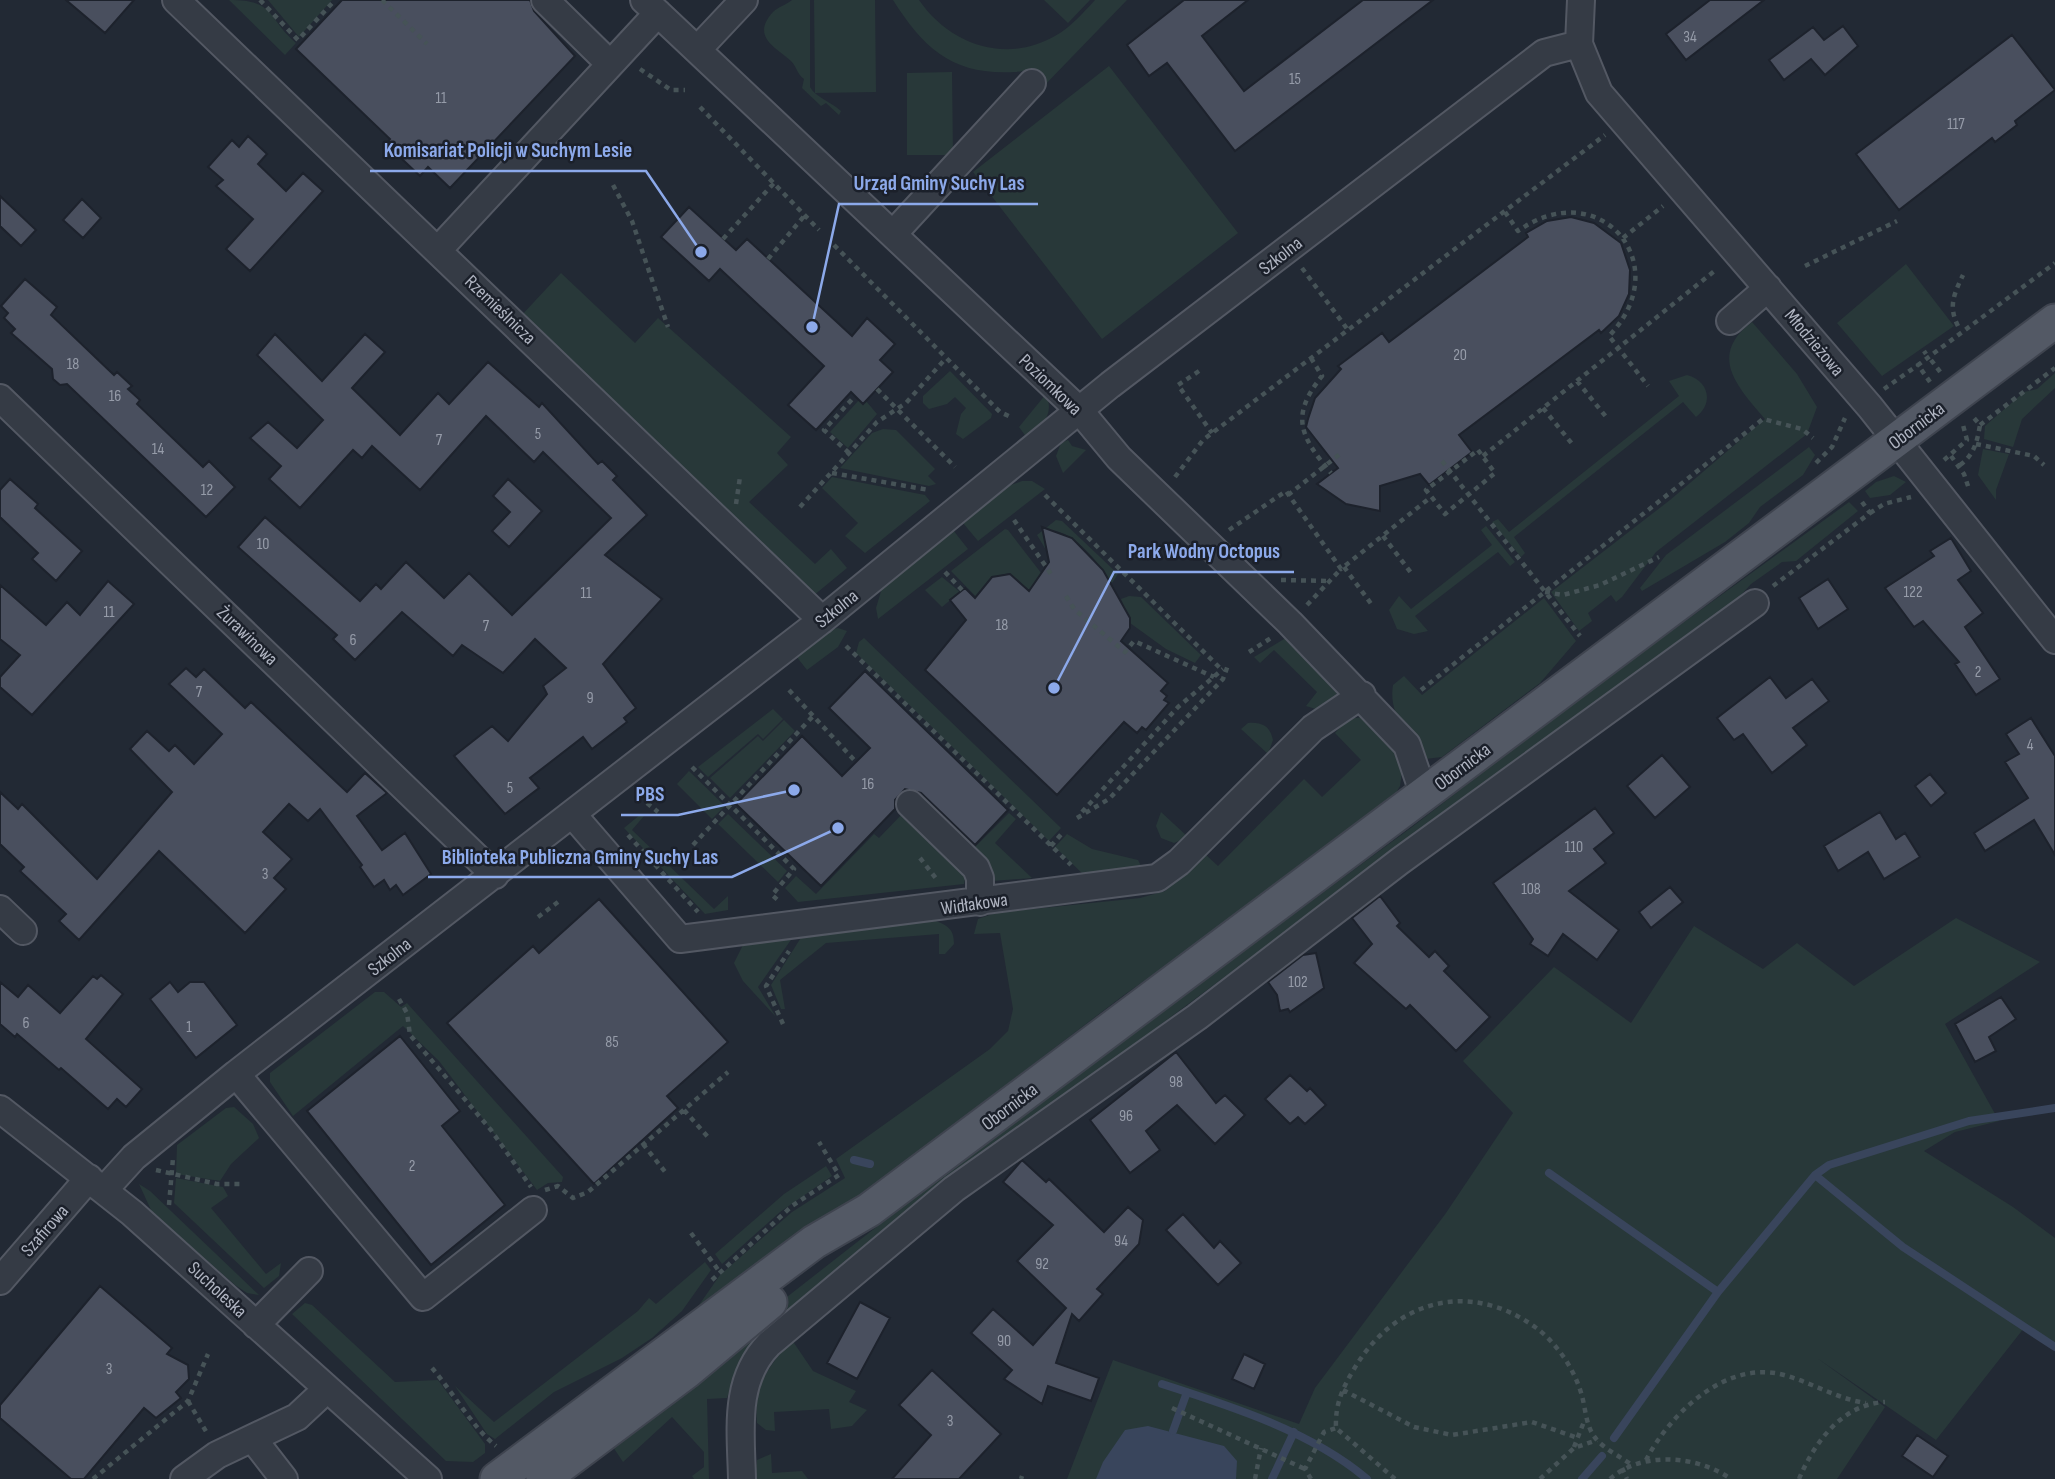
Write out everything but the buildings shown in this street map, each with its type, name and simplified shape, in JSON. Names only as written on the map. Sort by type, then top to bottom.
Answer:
[{"type":"main road","name":"Obornicka","points":[[498,1464],[814,1242],[869,1210],[2055,321]]},
{"type":"main road","name":"Obornicka","points":[[543,1479],[686,1372],[822,1258],[869,1210]]},
{"type":"street","name":"Rzemieślnicza","points":[[176,0],[439,249],[822,620]]},
{"type":"street","points":[[545,0],[623,64]]},
{"type":"street","points":[[697,50],[744,0]]},
{"type":"street","points":[[1579,44],[1581,0]]},
{"type":"street","points":[[439,249],[623,64],[651,7]]},
{"type":"street","name":"Poziomkowa","points":[[651,7],[1080,411],[1119,458],[1362,695],[1407,745],[1424,795]]},
{"type":"street","name":"Młodzieżowa","points":[[1579,44],[1599,93],[1896,440],[2055,640]]},
{"type":"street","name":"Szkolna","points":[[96,1184],[822,620],[1080,411],[1544,53],[1579,44]]},
{"type":"street","points":[[893,234],[1032,83]]},
{"type":"street","points":[[1730,321],[1768,288]]},
{"type":"street","name":"Żurawinowa","points":[[0,398],[495,874]]},
{"type":"street","points":[[742,1479],[740,1405],[747,1376],[758,1356],[769,1344],[954,1189],[1197,1017],[1400,861],[1755,603]]},
{"type":"street","name":"Widłakowa","points":[[573,815],[680,939],[1157,878],[1179,862],[1313,728],[1362,695]]},
{"type":"street","points":[[910,804],[976,868],[980,878],[980,902]]},
{"type":"street","points":[[0,909],[23,931]]},
{"type":"street","points":[[236,1074],[423,1297],[537,1200]]},
{"type":"street","name":"Sucholeska","points":[[0,1109],[96,1184],[188,1262],[428,1479]]},
{"type":"street","name":"Szafirowa","points":[[0,1281],[96,1184]]},
{"type":"street","points":[[256,1325],[309,1271]]},
{"type":"street","points":[[184,1479],[217,1455],[297,1417],[327,1389]]},
{"type":"street","points":[[253,1439],[284,1479]]},
{"type":"path","points":[[260,0],[298,40],[335,0]]},
{"type":"path","points":[[382,0],[427,44]]},
{"type":"path","points":[[623,64],[671,90],[685,90]]},
{"type":"path","points":[[700,107],[819,230]]},
{"type":"path","points":[[1169,484],[1203,440],[1609,133]]},
{"type":"path","points":[[723,239],[774,183]]},
{"type":"path","points":[[613,185],[632,221],[668,327]]},
{"type":"path","points":[[1623,238],[1664,206]]},
{"type":"path","points":[[1504,212],[1518,230],[1537,217],[1559,211],[1582,212],[1603,220],[1623,238],[1632,254],[1637,276],[1634,299],[1625,320],[1609,336],[1648,386]]},
{"type":"path","points":[[768,259],[805,215]]},
{"type":"path","points":[[1805,266],[1896,221]]},
{"type":"path","points":[[835,245],[1000,412],[1013,418]]},
{"type":"path","points":[[1883,390],[2055,263]]},
{"type":"path","points":[[1483,456],[1718,268]]},
{"type":"path","points":[[1307,275],[1348,330]]},
{"type":"path","points":[[1958,326],[1951,312],[1954,295],[1963,275]]},
{"type":"path","points":[[800,507],[877,422],[897,409],[946,358]]},
{"type":"path","points":[[1311,358],[1322,376],[1310,391],[1303,410],[1303,429],[1309,447],[1331,473]]},
{"type":"path","points":[[1931,360],[1943,377]]},
{"type":"path","points":[[1918,365],[1933,385]]},
{"type":"path","points":[[1960,465],[1969,458],[1976,444],[1980,425],[2055,368]]},
{"type":"path","points":[[1199,371],[1178,385],[1212,433]]},
{"type":"path","points":[[1577,381],[1607,418]]},
{"type":"path","points":[[877,389],[955,467]]},
{"type":"path","points":[[849,453],[824,430],[855,396]]},
{"type":"path","points":[[1544,408],[1573,445]]},
{"type":"path","points":[[1943,461],[1967,440],[1968,434],[1958,417]]},
{"type":"path","points":[[1421,690],[1763,419],[1802,429],[1812,438]]},
{"type":"path","points":[[1976,444],[2034,456],[2044,465]]},
{"type":"path","points":[[1478,450],[1495,473],[1444,514],[1426,490],[1450,472],[1478,450]]},
{"type":"path","points":[[1289,495],[1340,454]]},
{"type":"path","points":[[1951,456],[1964,474],[1971,496]]},
{"type":"path","points":[[1442,461],[1580,636]]},
{"type":"path","points":[[832,472],[929,490]]},
{"type":"path","points":[[1224,534],[1286,491],[1342,568],[1373,605]]},
{"type":"path","points":[[1045,495],[1222,670]]},
{"type":"path","points":[[1856,495],[1870,513]]},
{"type":"path","points":[[1755,603],[1870,513],[1899,499],[1918,496]]},
{"type":"path","points":[[1301,611],[1342,568],[1431,497]]},
{"type":"path","points":[[1014,520],[1054,577]]},
{"type":"path","points":[[1383,536],[1412,573]]},
{"type":"path","points":[[1545,592],[1563,595],[1600,585],[1659,557]]},
{"type":"path","points":[[945,572],[962,590]]},
{"type":"path","points":[[1270,580],[1330,581]]},
{"type":"path","points":[[1066,596],[1074,609],[1125,652],[1134,641],[1214,677]]},
{"type":"path","points":[[1249,652],[1272,637]]},
{"type":"path","points":[[846,646],[1076,870]]},
{"type":"path","points":[[1228,665],[1223,679],[1108,799],[1077,818],[1178,706],[1214,677],[1228,665]]},
{"type":"path","points":[[789,690],[856,762]]},
{"type":"path","points":[[693,845],[813,716]]},
{"type":"path","points":[[692,767],[794,869],[772,895],[787,909]]},
{"type":"path","points":[[647,803],[657,812]]},
{"type":"path","points":[[619,825],[703,918]]},
{"type":"path","points":[[1051,846],[1064,831]]},
{"type":"path","points":[[920,858],[940,884]]},
{"type":"path","points":[[538,917],[558,902]]},
{"type":"path","points":[[783,1024],[766,986],[792,948]]},
{"type":"path","points":[[399,999],[407,1013],[410,1035],[491,1130],[537,1200],[558,1186],[573,1198],[588,1192],[728,1072]]},
{"type":"path","points":[[684,1110],[708,1138]]},
{"type":"path","points":[[710,1282],[792,1206],[839,1175],[820,1142]]},
{"type":"path","points":[[643,1144],[666,1173]]},
{"type":"path","points":[[169,1206],[173,1154]]},
{"type":"path","points":[[145,1167],[217,1184],[242,1184]]},
{"type":"path","points":[[691,1233],[719,1271]]},
{"type":"path","points":[[1395,1479],[1336,1428],[1335,1408],[1371,1344],[1402,1315],[1423,1306],[1467,1303],[1489,1306],[1515,1315],[1535,1327],[1554,1345],[1569,1364],[1582,1395],[1586,1418],[1597,1440],[1632,1465]]},
{"type":"path","points":[[93,1479],[188,1401],[208,1354]]},
{"type":"path","points":[[432,1368],[458,1398],[484,1436],[498,1464]]},
{"type":"path","points":[[1646,1460],[1659,1436],[1672,1421],[1707,1391],[1728,1380],[1762,1373],[1782,1374],[1843,1400],[1885,1402]]},
{"type":"path","points":[[1343,1390],[1414,1427],[1452,1435],[1532,1422],[1578,1438]]},
{"type":"path","points":[[188,1401],[217,1455]]},
{"type":"path","points":[[1800,1479],[1824,1436],[1847,1413],[1866,1403]]},
{"type":"path","points":[[1172,1408],[1305,1469],[1311,1479]]},
{"type":"path","points":[[1574,1448],[1586,1418]]},
{"type":"path","points":[[1305,1469],[1324,1432],[1336,1428]]},
{"type":"path","points":[[1540,1479],[1574,1448],[1597,1440]]},
{"type":"path","points":[[1255,1479],[1261,1448]]},
{"type":"path","points":[[1610,1479],[1622,1468],[1646,1460],[1669,1460],[1701,1465],[1731,1479]]},
{"type":"path","points":[[1622,1468],[1627,1479]]},
{"type":"path","points":[[102,1472],[108,1479]]},
{"type":"shaded area","points":[[229,0],[255,3],[263,7],[296,43],[285,55]]},
{"type":"shaded area","points":[[268,0],[332,0],[299,37]]},
{"type":"shaded area","points":[[792,0],[810,0],[810,87],[815,94],[841,111],[839,115],[826,103],[821,106],[802,88],[804,79],[793,63],[768,41],[765,35],[764,28],[773,12]]},
{"type":"shaded area","points":[[814,0],[875,0],[876,92],[815,93]]},
{"type":"shaded area","points":[[893,0],[919,0],[946,29],[963,39],[999,49],[1017,49],[1055,36],[1072,24],[1095,0],[1127,0],[1040,90],[1023,74],[1025,71],[981,70],[963,66],[947,58],[919,35]]},
{"type":"shaded area","points":[[1044,0],[1090,0],[1068,23]]},
{"type":"shaded area","points":[[1109,66],[1238,233],[1102,339],[973,172]]},
{"type":"shaded area","points":[[952,72],[953,155],[907,155],[907,73]]},
{"type":"shaded area","points":[[1906,264],[1954,326],[1882,376],[1837,323]]},
{"type":"shaded area","points":[[561,273],[635,343],[658,318],[791,437],[777,453],[788,465],[749,502],[815,564],[831,549],[847,568],[813,596],[800,580],[717,508],[520,317]]},
{"type":"shaded area","points":[[1752,322],[1797,374],[1817,407],[1807,434],[1656,552],[1622,597],[1616,602],[1611,595],[1588,613],[1592,621],[1579,631],[1551,592],[1670,500],[1765,419],[1737,383],[1729,359],[1731,347]]},
{"type":"shaded area","points":[[950,371],[992,414],[991,418],[963,439],[956,434],[961,414],[966,408],[955,397],[947,404],[929,409],[923,403],[923,396]]},
{"type":"shaded area","points":[[2055,373],[2055,388],[2022,419],[2013,447],[1984,439],[1985,426],[2024,392],[2037,389]]},
{"type":"shaded area","points":[[1687,375],[1704,387],[1707,399],[1702,411],[1696,417],[1683,402],[1514,537],[1525,553],[1521,557],[1492,522],[1498,519],[1509,532],[1679,396],[1669,381]]},
{"type":"shaded area","points":[[1046,394],[1049,408],[1046,419],[1027,438],[1019,427]]},
{"type":"shaded area","points":[[859,400],[863,404],[866,401],[877,414],[848,448],[830,432]]},
{"type":"shaded area","points":[[883,429],[896,430],[935,469],[928,476],[936,484],[929,486],[840,468],[872,433]]},
{"type":"shaded area","points":[[1068,440],[1072,446],[1086,450],[1063,473],[1056,456],[1061,443]]},
{"type":"shaded area","points":[[1809,447],[1815,455],[1803,475],[1760,507],[1749,523],[1725,542],[1642,591],[1640,588],[1666,555]]},
{"type":"shaded area","points":[[1983,449],[2009,454],[1996,490],[1996,500],[1978,475]]},
{"type":"shaded area","points":[[1894,476],[1906,482],[1890,495],[1870,498],[1865,491],[1876,482]]},
{"type":"shaded area","points":[[832,477],[925,495],[930,501],[865,553],[845,536],[858,523],[822,488]]},
{"type":"shaded area","points":[[1032,481],[1045,489],[978,541],[963,523],[1008,486]]},
{"type":"shaded area","points":[[1849,502],[1858,511],[1796,561],[1782,562],[1751,584],[1732,605],[1417,833],[1029,1123],[766,1326],[740,1359],[727,1398],[707,1399],[709,1479],[694,1479],[692,1476],[704,1467],[704,1452],[672,1417],[623,1462],[613,1447],[751,1325],[1007,1125],[1412,827],[1570,705]]},
{"type":"shaded area","points":[[1056,520],[1062,521],[1118,574],[1112,583],[1086,550],[1070,537],[1051,530],[1045,537],[1046,550],[1037,535]]},
{"type":"shaded area","points":[[1486,526],[1515,562],[1510,566],[1498,552],[1415,616],[1428,631],[1414,634],[1397,629],[1389,610],[1399,596],[1411,609],[1492,545],[1481,530]]},
{"type":"shaded area","points":[[1005,529],[1045,578],[1030,591],[1009,573],[993,577],[986,607],[951,571]]},
{"type":"shaded area","points":[[953,530],[968,549],[878,619],[876,608],[882,588]]},
{"type":"shaded area","points":[[942,577],[960,592],[942,607],[925,590]]},
{"type":"shaded area","points":[[1129,596],[1141,597],[1201,655],[1195,663],[1166,649],[1130,623],[1121,599]]},
{"type":"shaded area","points":[[1544,598],[1576,641],[1540,683],[1442,757],[1425,759],[1397,715],[1392,696],[1393,685],[1404,676],[1422,695]]},
{"type":"shaded area","points":[[838,628],[847,631],[838,647],[807,670],[796,656],[829,630]]},
{"type":"shaded area","points":[[1289,636],[1337,690],[1336,699],[1319,710],[1306,706],[1317,692],[1274,650],[1260,663],[1254,657]]},
{"type":"shaded area","points":[[864,638],[1061,828],[1049,841],[856,653],[859,642]]},
{"type":"shaded area","points":[[773,709],[783,719],[763,739],[758,734],[708,777],[698,767]]},
{"type":"shaded area","points":[[1371,716],[1404,759],[1400,786],[1389,805],[1293,877],[1124,995],[785,1253],[692,1315],[720,1275],[792,1212],[845,1178],[836,1159],[990,1049],[1008,1031],[1013,1009],[1000,933],[974,934],[978,919],[995,913],[1140,898],[1165,891],[1205,854],[1218,866],[1304,779],[1322,797],[1361,760],[1335,733],[1348,719]]},
{"type":"shaded area","points":[[784,720],[795,731],[730,798],[710,778],[758,736],[763,741]]},
{"type":"shaded area","points":[[1248,723],[1261,724],[1270,731],[1273,740],[1268,754],[1241,729]]},
{"type":"shaded area","points":[[689,771],[725,806],[712,819],[677,784]]},
{"type":"shaded area","points":[[904,812],[966,875],[964,884],[798,902],[785,888],[796,876],[816,894],[874,834],[879,838]]},
{"type":"shaded area","points":[[1161,812],[1188,837],[1174,843],[1161,838],[1156,826]]},
{"type":"shaded area","points":[[1009,813],[1016,819],[995,843],[1032,878],[992,881],[985,859],[975,847]]},
{"type":"shaded area","points":[[641,814],[644,816],[632,830],[714,909],[728,896],[728,910],[705,914],[624,828]]},
{"type":"shaded area","points":[[728,814],[787,871],[778,882],[718,824]]},
{"type":"shaded area","points":[[1067,834],[1092,849],[1138,860],[1142,868],[1088,879],[1055,847]]},
{"type":"shaded area","points":[[1956,918],[2040,962],[1945,1024],[1999,1121],[1955,1132],[1924,1151],[2013,1207],[2055,1238],[2055,1347],[2024,1328],[1936,1440],[1817,1358],[1885,1407],[1837,1479],[1067,1479],[1113,1360],[1299,1424],[1315,1388],[1446,1213],[1513,1113],[1463,1061],[1554,967],[1631,1023],[1694,926],[1763,969],[1797,943],[1854,986]]},
{"type":"shaded area","points":[[936,921],[947,927],[953,935],[954,944],[945,954],[939,954],[939,934],[826,943],[780,980],[785,1009],[781,1009],[771,985],[802,936]]},
{"type":"shaded area","points":[[793,937],[758,987],[776,1017],[743,981],[734,963],[745,941]]},
{"type":"shaded area","points":[[375,992],[384,992],[401,1007],[407,1003],[563,1177],[562,1182],[548,1183],[537,1190],[439,1061],[403,1026],[293,1116],[270,1082],[270,1073]]},
{"type":"shaded area","points":[[234,1107],[253,1124],[259,1138],[231,1164],[220,1181],[176,1174],[177,1145],[226,1108]]},
{"type":"shaded area","points":[[826,1166],[832,1176],[780,1212],[722,1264],[715,1254],[784,1194]]},
{"type":"shaded area","points":[[176,1178],[223,1187],[228,1196],[211,1208],[266,1274],[281,1263],[279,1276],[264,1288],[174,1203]]},
{"type":"shaded area","points":[[139,1184],[150,1191],[259,1295],[247,1293],[235,1285],[152,1212]]},
{"type":"shaded area","points":[[705,1262],[711,1270],[682,1311],[652,1338],[622,1358],[554,1392],[495,1439],[487,1434],[455,1386],[494,1422],[638,1311],[649,1298],[656,1304]]},
{"type":"shaded area","points":[[305,1303],[312,1305],[395,1382],[438,1380],[485,1444],[485,1453],[473,1462],[446,1461],[292,1314]]},
{"type":"shaded area","points":[[792,1340],[813,1371],[856,1391],[849,1402],[867,1410],[852,1426],[831,1429],[829,1409],[774,1412],[775,1431],[766,1430],[757,1423],[757,1398],[764,1378]]},
{"type":"shaded area","points":[[771,1454],[772,1473],[802,1471],[808,1479],[755,1479],[757,1460]]},
{"type":"water","points":[[1148,1426],[1224,1446],[1237,1461],[1236,1479],[1096,1479],[1103,1462],[1125,1430]]},
{"type":"waterway","points":[[1614,1438],[1718,1292],[1815,1175],[1829,1165],[1969,1121],[2055,1108]]},
{"type":"waterway","points":[[854,1160],[870,1164]]},
{"type":"waterway","points":[[1549,1173],[1718,1292]]},
{"type":"waterway","points":[[1815,1175],[1903,1247],[2055,1347]]},
{"type":"waterway","points":[[1162,1384],[1243,1411],[1296,1434],[1345,1462],[1367,1479]]},
{"type":"waterway","points":[[1173,1431],[1187,1392]]},
{"type":"waterway","points":[[1272,1479],[1294,1432]]},
{"type":"waterway","points":[[1582,1479],[1602,1456]]},
{"type":"place","name":"Komisariat Policji w Suchym Lesie","points":[[701,252]]},
{"type":"place","name":"Urząd Gminy Suchy Las","points":[[812,327]]},
{"type":"place","name":"Park Wodny Octopus","points":[[1054,688]]},
{"type":"place","name":"PBS","points":[[794,790]]},
{"type":"place","name":"Biblioteka Publiczna Gminy Suchy Las","points":[[838,828]]}]
